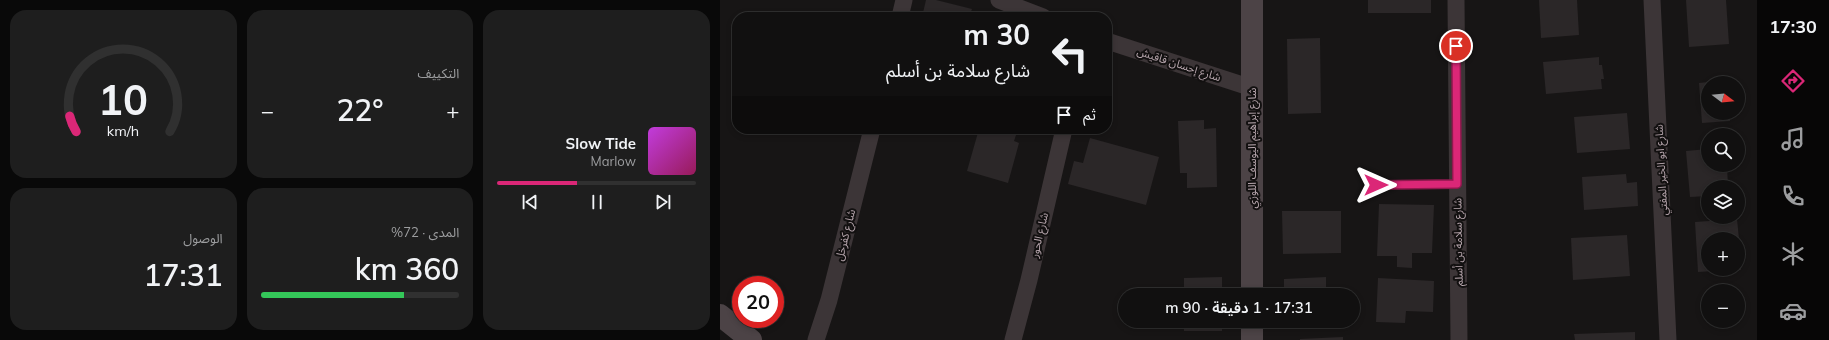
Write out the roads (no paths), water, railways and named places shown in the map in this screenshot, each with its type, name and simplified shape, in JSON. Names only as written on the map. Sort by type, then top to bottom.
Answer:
[{"type":"street","points":[[901,12],[904,0]]},
{"type":"street","points":[[1000,0],[1030,12]]},
{"type":"street","name":"شارع إبراهيم اليوسف اللوزي","points":[[1252,0],[1252,288]]},
{"type":"street","name":"شارع سلامة بن أسلم","points":[[1456,0],[1459,340]]},
{"type":"street","name":"شارع ابو الخير المفتي","points":[[1652,0],[1668,340]]},
{"type":"street","name":"شارع إحسان قاقيش","points":[[1112,43],[1252,88]]},
{"type":"street","name":"شارع كفرخل","points":[[816,340],[829,300],[871,134]]},
{"type":"street","name":"شارع الحور","points":[[1013,340],[1029,280],[1063,134]]},
{"type":"street","points":[[720,315],[751,340]]},
{"type":"street","points":[[1252,328],[1252,340]]},
{"type":"lane","points":[[1376,185],[1457,184]]}]
